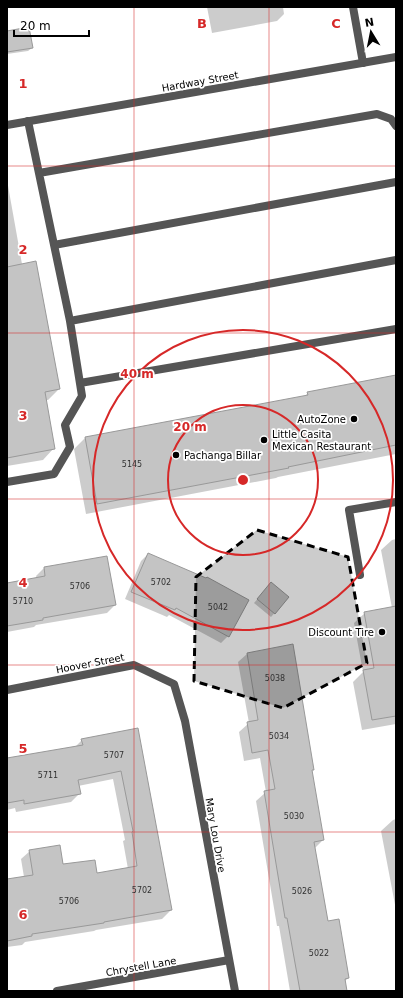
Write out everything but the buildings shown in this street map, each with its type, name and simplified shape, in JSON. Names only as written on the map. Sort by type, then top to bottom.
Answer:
[{"type":"street","points":[[353,7],[363,63]]},
{"type":"street","name":"Hardway Street","points":[[7,125],[396,57]]},
{"type":"street","points":[[39,174],[377,114],[391,119],[396,126]]},
{"type":"street","points":[[7,482],[54,474],[70,448],[65,425],[82,396],[70,321],[28,121]]},
{"type":"street","points":[[54,245],[396,182]]},
{"type":"street","points":[[70,321],[396,260]]},
{"type":"street","points":[[80,383],[396,329]]},
{"type":"street","points":[[360,575],[349,510],[396,502]]},
{"type":"street","name":"Hoover Street","points":[[7,690],[134,665],[174,684]]},
{"type":"street","name":"Mary Lou Drive","points":[[174,684],[184,721],[235,991]]},
{"type":"street","name":"Chrystell Lane","points":[[57,991],[229,960]]},
{"type":"highlighted area","points":[[257,530],[348,557],[367,663],[283,708],[194,681],[196,577]]},
{"type":"place","name":"AutoZone","points":[[354,419]]},
{"type":"place","name":"Little Casita Mexican Restaurant","points":[[264,440]]},
{"type":"place","name":"Pachanga Billar","points":[[176,455]]},
{"type":"place","name":"Discount Tire","points":[[382,632]]}]
